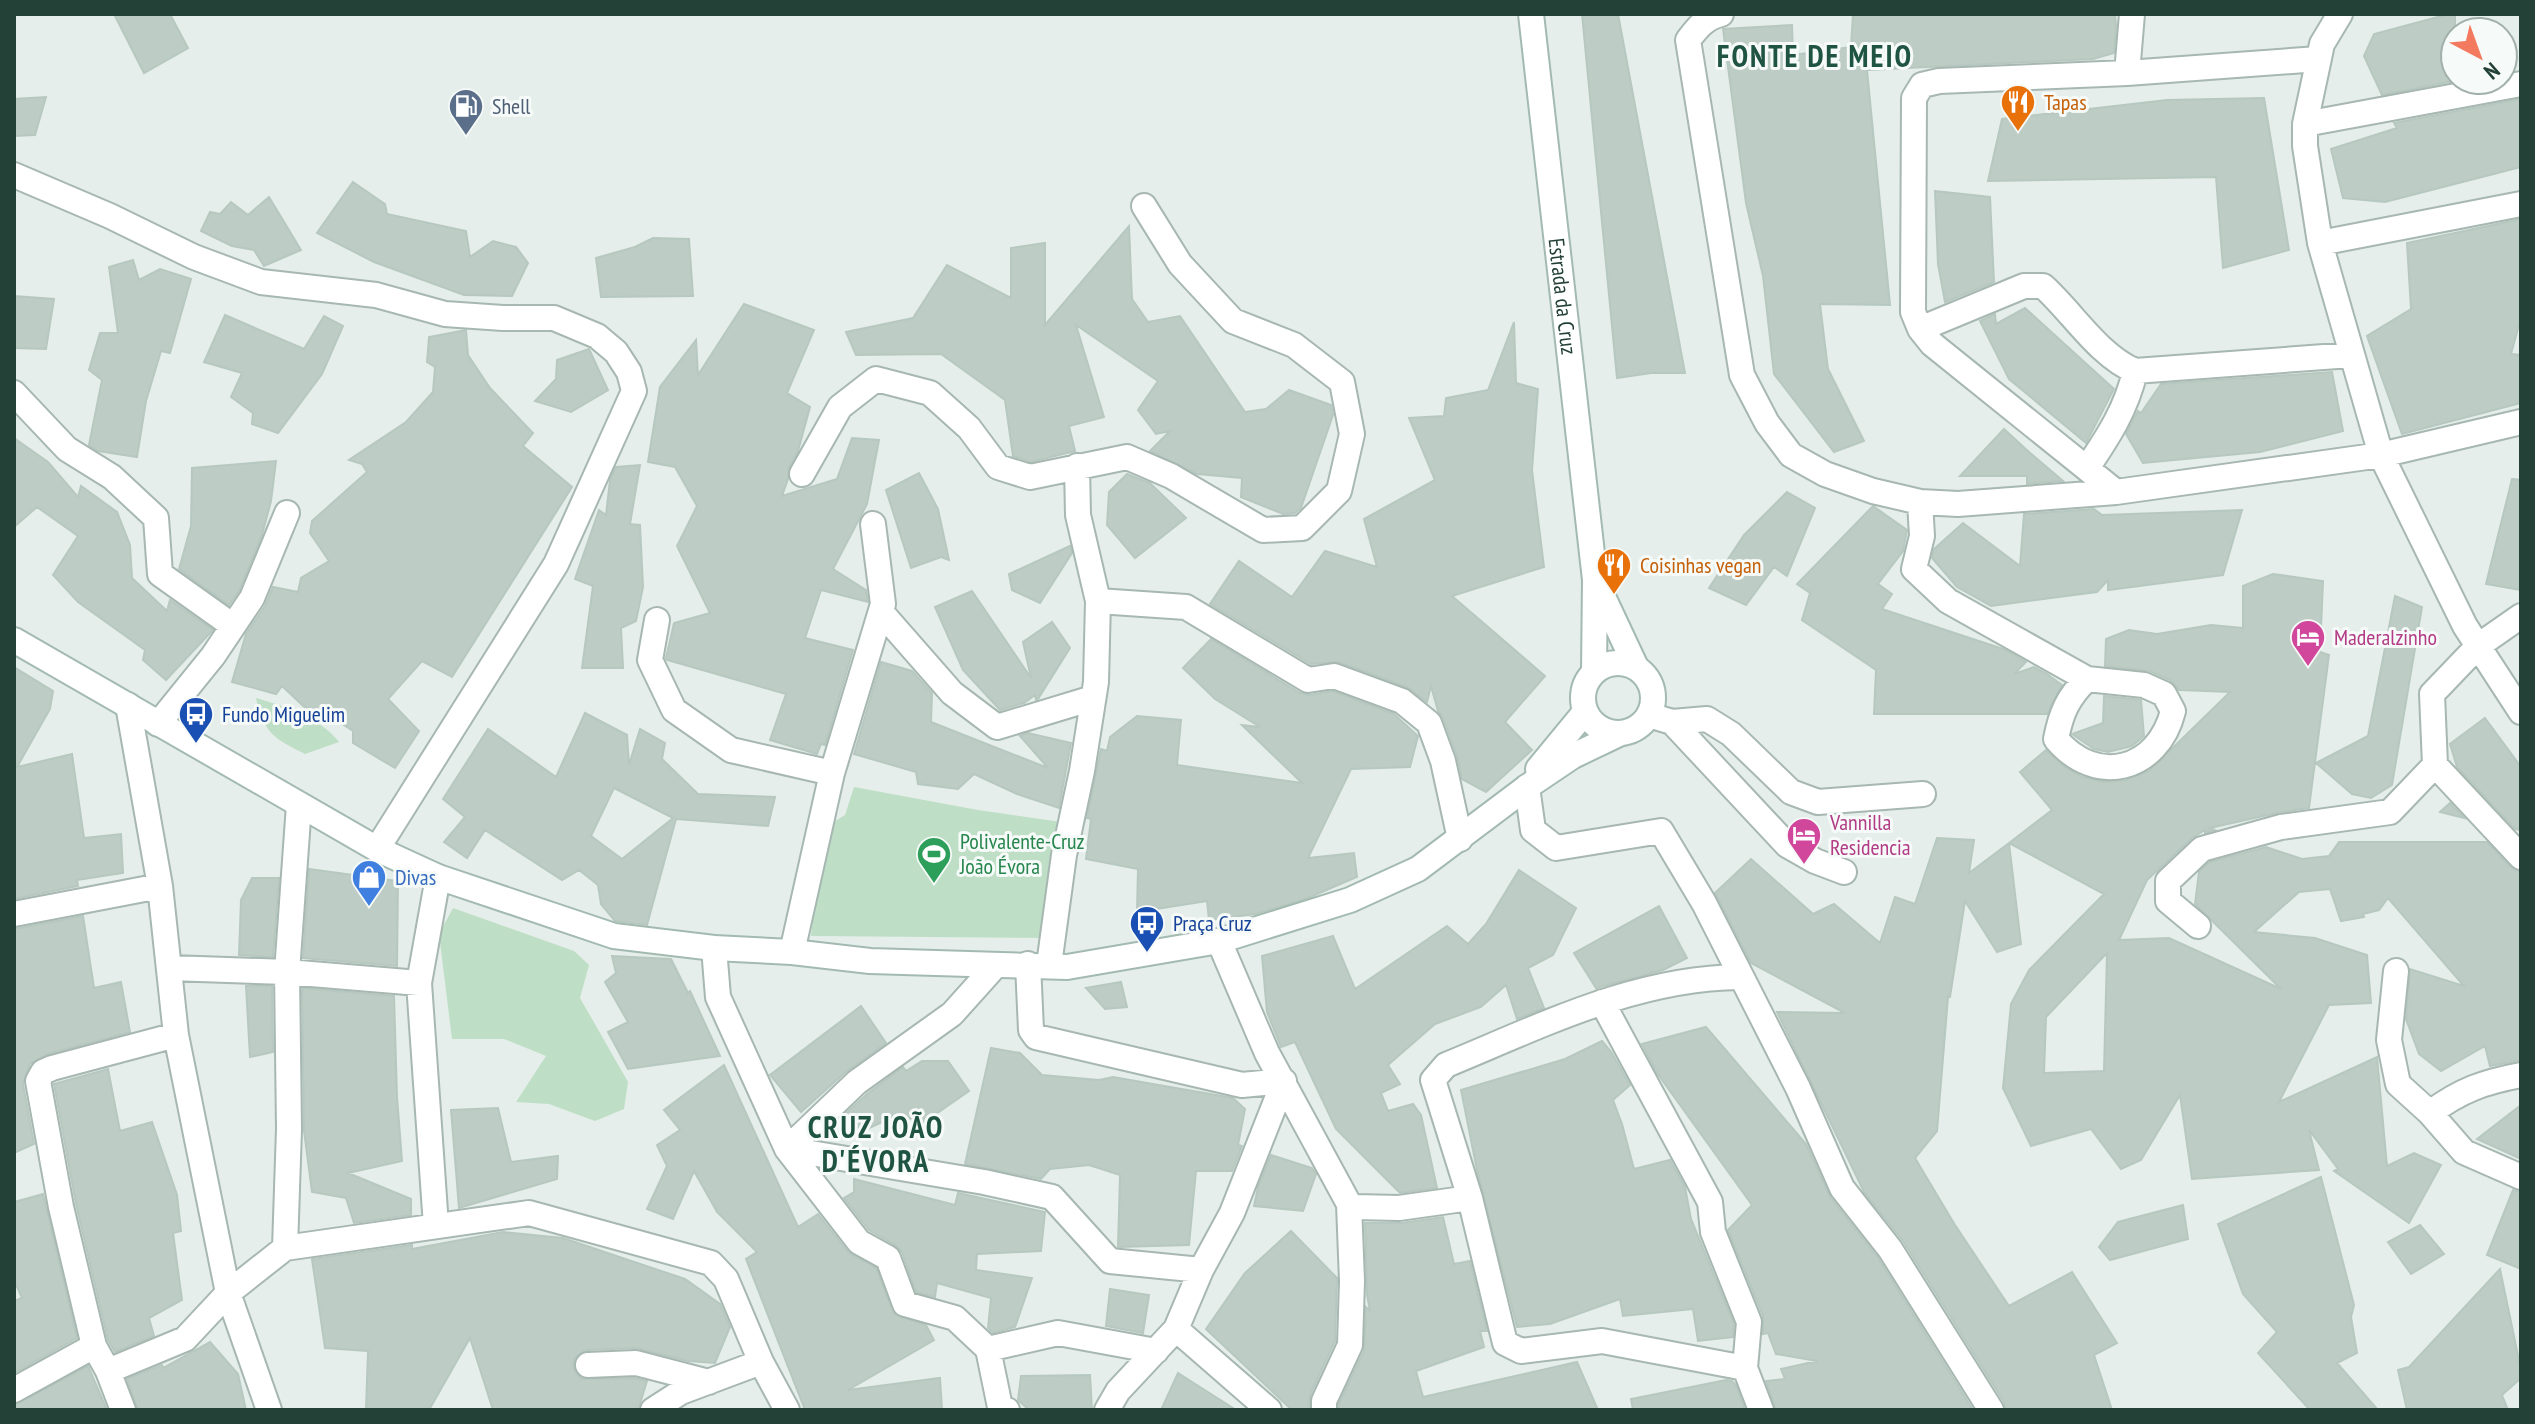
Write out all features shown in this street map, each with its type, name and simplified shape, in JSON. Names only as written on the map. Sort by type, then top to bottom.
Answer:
[{"type":"street","name":"Estrada da Cruz","points":[[1531,14],[1595,580],[1594,671]]},
{"type":"street","points":[[1721,14],[1699,25],[1688,40],[1742,375],[1767,423],[1791,455],[1825,474],[1873,491],[1920,502],[1958,504],[2116,492],[2381,455],[2521,422]]},
{"type":"street","points":[[2127,73],[2132,14]]},
{"type":"street","points":[[2340,14],[2322,44],[2305,124],[2305,146],[2320,243],[2381,455],[2465,626],[2521,712]]},
{"type":"street","points":[[2116,492],[1932,344],[1920,329],[1913,312],[1914,98],[1922,85],[1939,81],[2127,73],[2318,59]]},
{"type":"street","points":[[2305,124],[2521,84]]},
{"type":"street","points":[[14,175],[110,216],[194,257],[261,282],[376,295],[445,314],[554,318],[597,336],[616,352],[629,372],[634,391],[556,564],[377,849]]},
{"type":"street","points":[[2320,243],[2521,204]]},
{"type":"street","points":[[802,474],[840,407],[876,379],[930,393],[969,428],[998,467],[1030,477],[1127,457],[1171,476],[1263,530],[1302,528],[1339,491],[1352,434],[1342,382],[1294,345],[1233,321],[1180,264],[1144,206]]},
{"type":"street","points":[[1920,329],[2024,286],[2043,286],[2114,358],[2135,371],[2351,355]]},
{"type":"street","points":[[2087,468],[2111,433],[2130,394],[2135,371]]},
{"type":"street","points":[[14,393],[67,449],[112,477],[156,518],[160,574],[233,626]]},
{"type":"street","points":[[1077,466],[1078,515],[1098,601],[1093,698],[1082,771],[1038,965],[1031,1030],[1036,1037],[1242,1085],[1284,1081]]},
{"type":"street","points":[[1920,502],[1922,536],[1914,569],[1948,601],[2087,679],[2144,685],[2164,694],[2173,711],[2169,728],[2154,747],[2129,766],[2104,768],[2069,754],[2056,739],[2060,718],[2070,695],[2087,679]]},
{"type":"street","points":[[158,724],[213,656],[252,598],[287,513]]},
{"type":"street","points":[[792,952],[832,773],[883,604],[873,524]]},
{"type":"street","name":"Estrada da Cruz","points":[[1595,580],[1636,667]]},
{"type":"street","points":[[1098,601],[1186,607],[1308,680],[1334,676],[1402,701],[1429,723],[1443,761],[1460,839]]},
{"type":"street","points":[[881,612],[952,693],[997,727],[1093,698]]},
{"type":"street","points":[[2521,616],[2478,646],[2432,694],[2435,765],[2521,857]]},
{"type":"street","points":[[657,620],[650,660],[674,710],[731,750],[832,773]]},
{"type":"street","points":[[14,640],[377,849],[438,877],[614,936],[870,961],[1067,967],[1219,941],[1350,900],[1418,869],[1518,792],[1573,756],[1642,724],[1661,719],[1707,719],[1731,734],[1791,792],[1818,802],[1923,794]]},
{"type":"street","points":[[1621,733],[1600,728],[1585,712],[1583,690],[1594,671],[1615,662],[1636,667],[1651,683],[1661,719],[1787,845],[1815,861],[1844,872]]},
{"type":"street","points":[[128,705],[160,886],[176,1035],[228,1293],[269,1410]]},
{"type":"street","points":[[1518,792],[1585,712]]},
{"type":"street","points":[[2198,926],[2168,901],[2168,881],[2202,849],[2281,827],[2390,812],[2435,765]]},
{"type":"street","points":[[1518,792],[1533,830],[1556,848],[1661,831],[1704,903],[1798,1088],[1842,1188],[1890,1249],[1991,1410]]},
{"type":"street","points":[[285,1248],[289,1129],[287,972],[299,805]]},
{"type":"street","points":[[436,1226],[419,983],[438,877]]},
{"type":"street","points":[[14,914],[160,886]]},
{"type":"street","points":[[1219,941],[1267,1053],[1349,1204],[1352,1281],[1350,1345],[1324,1401],[1324,1410]]},
{"type":"street","points":[[714,948],[718,997],[787,1149],[859,1242],[888,1258],[905,1304],[955,1318],[988,1349],[1000,1407],[1007,1410]]},
{"type":"street","points":[[787,1149],[857,1082],[934,1030],[996,965]]},
{"type":"street","points":[[170,968],[287,972],[419,983]]},
{"type":"street","points":[[2396,971],[2389,1040],[2398,1084],[2430,1113],[2464,1152],[2521,1177]]},
{"type":"street","points":[[1740,977],[1673,982],[1602,1002],[1446,1065],[1433,1080],[1470,1198],[1505,1343],[1521,1351],[1602,1341],[1745,1368]]},
{"type":"street","points":[[1602,1002],[1710,1202],[1713,1232],[1749,1322],[1745,1368],[1761,1410]]},
{"type":"street","points":[[123,1410],[108,1371],[94,1346],[61,1207],[38,1081],[43,1072],[52,1068],[176,1035]]},
{"type":"street","points":[[2430,1113],[2451,1098],[2484,1082],[2521,1075]]},
{"type":"street","points":[[1107,1410],[1118,1391],[1176,1329],[1201,1270],[1232,1213],[1284,1081]]},
{"type":"street","points":[[787,1149],[984,1182],[1052,1197],[1110,1261],[1201,1270]]},
{"type":"street","points":[[1349,1204],[1355,1207],[1399,1208],[1470,1198]]},
{"type":"street","points":[[108,1371],[185,1339],[228,1293],[285,1248],[529,1213],[711,1263],[726,1279],[761,1362],[787,1410]]},
{"type":"street","points":[[1176,1329],[1269,1410]]},
{"type":"street","points":[[988,1349],[1058,1333],[1156,1351]]},
{"type":"street","points":[[14,1390],[94,1346]]},
{"type":"street","points":[[653,1410],[681,1392],[761,1362]]},
{"type":"street","points":[[588,1365],[636,1363],[709,1382]]},
{"type":"green space","points":[[256,698],[312,720],[339,742],[305,754],[295,749],[267,728]]},
{"type":"green space","name":"Polivalente-Cruz João Évora","points":[[854,787],[1061,822],[1043,938],[811,936],[824,828],[845,815]]},
{"type":"green space","points":[[453,908],[574,951],[589,965],[580,998],[628,1082],[624,1109],[595,1121],[549,1104],[516,1102],[546,1056],[504,1039],[452,1039],[439,934]]},
{"type":"building","points":[[114,14],[170,14],[188,48],[144,73]]},
{"type":"building","points":[[1582,14],[1618,14],[1685,373],[1651,373],[1617,378]]},
{"type":"building","points":[[1853,14],[2115,14],[2116,26],[2114,53],[2093,59],[1867,70],[1890,305],[1820,304],[1828,369],[1864,441],[1834,452],[1774,374],[1763,276],[1746,203],[1723,29],[1792,25],[1793,55],[1851,47]]},
{"type":"building","points":[[2439,17],[2439,84],[2382,95],[2364,56],[2374,34]]},
{"type":"building","points":[[46,97],[35,135],[14,136],[14,99]]},
{"type":"building","points":[[2264,98],[2289,250],[2223,268],[2216,177],[1988,181],[2002,119],[2167,100]]},
{"type":"building","points":[[2521,99],[2521,167],[2385,202],[2343,198],[2331,149],[2397,128],[2394,123]]},
{"type":"building","points":[[353,182],[385,204],[387,214],[466,231],[470,257],[493,241],[516,247],[528,263],[512,296],[464,295],[374,262],[317,233]]},
{"type":"building","points":[[1935,191],[1990,197],[1994,282],[1945,302],[1938,264]]},
{"type":"building","points":[[269,197],[301,250],[264,266],[254,250],[232,246],[201,231],[210,212],[220,214],[231,202],[248,215]]},
{"type":"building","points":[[2521,219],[2521,317],[2511,354],[2521,355],[2521,403],[2402,434],[2367,336],[2411,309],[2407,243]]},
{"type":"building","points":[[1129,226],[1132,299],[1148,322],[1180,316],[1245,412],[1266,409],[1289,390],[1331,405],[1333,415],[1301,508],[1295,513],[1283,514],[1241,497],[1242,478],[1197,474],[1150,451],[1170,431],[1156,434],[1138,410],[1158,381],[1076,325],[1104,417],[1069,426],[1075,451],[1031,462],[1013,456],[1005,400],[941,354],[856,355],[846,332],[913,318],[947,265],[1011,298],[1011,248],[1045,243],[1045,325]]},
{"type":"building","points":[[653,238],[689,239],[693,296],[601,297],[596,258],[635,247]]},
{"type":"building","points":[[133,260],[139,280],[160,269],[191,279],[170,353],[161,351],[146,401],[137,457],[98,451],[89,445],[102,380],[89,370],[100,333],[118,333],[109,267]]},
{"type":"building","points":[[14,296],[54,299],[46,349],[14,348]]},
{"type":"building","points":[[744,304],[814,330],[787,393],[810,407],[782,496],[837,479],[852,438],[879,440],[867,504],[833,569],[866,590],[868,602],[821,590],[805,638],[853,650],[825,745],[821,744],[817,754],[770,740],[786,694],[666,658],[674,623],[710,613],[677,546],[697,506],[675,467],[648,462],[660,387],[696,340],[698,375]]},
{"type":"building","points":[[2025,308],[2114,389],[2086,443],[2009,379],[1980,321],[1995,314],[1996,324]]},
{"type":"building","points":[[225,315],[304,349],[324,316],[343,326],[322,374],[278,433],[252,424],[253,413],[231,397],[242,373],[204,362]]},
{"type":"building","points":[[1514,322],[1516,383],[1538,389],[1532,470],[1544,567],[1452,596],[1545,676],[1505,722],[1532,750],[1486,792],[1462,779],[1457,756],[1431,686],[1427,702],[1407,687],[1339,662],[1311,664],[1210,604],[1239,561],[1292,597],[1325,551],[1377,567],[1364,519],[1435,480],[1409,418],[1444,416],[1446,398],[1488,390]]},
{"type":"building","points":[[466,330],[468,355],[490,388],[533,433],[523,446],[572,487],[452,677],[422,661],[388,699],[419,731],[395,768],[353,743],[353,731],[333,718],[315,717],[282,686],[276,694],[232,682],[246,634],[265,606],[273,587],[298,592],[301,578],[329,561],[310,533],[312,521],[367,472],[362,464],[349,460],[406,422],[433,392],[435,367],[427,362],[429,337]]},
{"type":"building","points":[[589,349],[608,390],[571,412],[535,401],[556,379],[557,360]]},
{"type":"building","points":[[2332,372],[2343,431],[2260,452],[2143,463],[2126,434],[2138,411],[2141,413],[2161,384]]},
{"type":"building","points":[[2004,429],[2063,481],[2027,484],[2027,476],[1960,476]]},
{"type":"building","points":[[14,438],[48,462],[78,497],[81,486],[117,512],[130,545],[132,578],[167,611],[170,600],[213,630],[166,680],[143,660],[145,650],[78,602],[53,575],[78,536],[37,507],[14,527]]},
{"type":"building","points":[[276,461],[271,501],[262,535],[239,591],[229,605],[179,569],[191,526],[192,468]]},
{"type":"building","points":[[640,465],[630,524],[640,525],[643,587],[636,621],[621,628],[623,668],[582,668],[593,586],[575,579],[599,510],[606,515],[610,480],[616,467]]},
{"type":"building","points":[[919,473],[938,509],[949,560],[941,557],[911,568],[886,490]]},
{"type":"building","points":[[1127,474],[1150,483],[1186,518],[1135,558],[1107,525],[1109,492]]},
{"type":"building","points":[[2512,479],[2521,480],[2521,590],[2486,584]]},
{"type":"building","points":[[1787,492],[1815,508],[1787,576],[1774,567],[1746,605],[1709,588],[1744,535]]},
{"type":"building","points":[[1873,506],[1907,530],[1903,551],[1878,584],[1892,594],[1882,609],[2003,649],[2026,662],[2014,674],[2034,667],[2047,674],[2062,685],[2047,714],[1874,714],[1876,670],[1802,620],[1810,593],[1797,584]]},
{"type":"building","points":[[2094,509],[2102,515],[2242,510],[2223,575],[2108,590],[2108,580],[2097,592],[1991,606],[1957,587],[1932,558],[1934,549],[1963,523],[2020,566],[2024,514]]},
{"type":"building","points":[[1070,546],[1072,553],[1040,603],[1012,590],[1009,574]]},
{"type":"building","points":[[2273,574],[2323,581],[2320,652],[2329,655],[2309,808],[2210,828],[2215,830],[2205,833],[2205,830],[2192,838],[2147,880],[2119,940],[2169,938],[2281,989],[2195,904],[2199,872],[2210,862],[2266,847],[2302,859],[2329,856],[2339,842],[2487,842],[2510,867],[2521,872],[2521,1060],[2490,1066],[2485,1046],[2441,1071],[2419,1054],[2406,1019],[2410,969],[2464,986],[2388,898],[2379,910],[2363,914],[2364,917],[2341,921],[2330,889],[2299,892],[2254,932],[2315,938],[2367,955],[2371,1003],[2329,1005],[2279,1102],[2377,1057],[2387,1166],[2414,1153],[2441,1165],[2409,1223],[2334,1171],[2338,1169],[2309,1130],[2319,1170],[2192,1179],[2180,1095],[2141,1160],[2121,1169],[2091,1129],[2031,1146],[2003,1088],[2011,1004],[2029,970],[2104,894],[2009,843],[2052,810],[2020,772],[2046,750],[2082,777],[2104,782],[2126,780],[2149,771],[2230,692],[2179,690],[2170,680],[2150,671],[2105,666],[2106,639],[2129,630],[2157,634],[2211,625],[2243,628],[2243,586]],"holes":[[[2107,953],[2104,1071],[2044,1073],[2046,1017]]]},
{"type":"building","points":[[972,591],[1031,678],[1023,642],[1052,622],[1070,648],[1038,699],[1035,695],[1024,703],[1000,710],[963,670],[935,607]]},
{"type":"building","points":[[2395,596],[2422,607],[2392,785],[2371,798],[2352,794],[2316,763],[2368,736]]},
{"type":"building","points":[[1211,639],[1300,693],[1310,695],[1332,691],[1394,714],[1418,736],[1410,767],[1351,769],[1308,858],[1354,853],[1357,877],[1308,898],[1256,914],[1209,920],[1207,901],[1137,912],[1138,869],[1086,859],[1091,819],[1087,818],[1101,749],[1107,751],[1110,737],[1137,716],[1181,720],[1177,765],[1302,783],[1242,725],[1260,727],[1215,699],[1183,668]]},
{"type":"building","points":[[881,662],[912,671],[932,693],[931,722],[1048,768],[1020,736],[1028,733],[1071,743],[1059,808],[1017,794],[974,774],[958,789],[918,784],[916,772],[854,754]]},
{"type":"building","points":[[14,667],[53,691],[50,709],[17,767],[72,754],[84,838],[121,834],[123,873],[77,880],[78,886],[14,899]]},
{"type":"building","points":[[2104,696],[2141,700],[2144,736],[2132,746],[2108,752],[2094,749],[2072,734],[2103,723]]},
{"type":"building","points":[[585,713],[627,735],[629,765],[640,729],[665,743],[662,759],[698,794],[775,797],[768,826],[676,819],[647,925],[615,921],[601,904],[598,885],[579,870],[562,880],[485,830],[467,858],[444,842],[465,817],[443,799],[488,729],[556,777]],"holes":[[[614,788],[673,818],[622,859],[591,836]]]},
{"type":"building","points":[[2485,718],[2521,767],[2521,830],[2515,829],[2457,767],[2450,744]]},
{"type":"building","points":[[2450,803],[2464,818],[2440,812]]},
{"type":"building","points":[[1937,838],[1974,840],[1969,873],[2009,843],[2021,944],[1997,952],[1965,901],[1948,997],[1937,1131],[1915,1158],[2009,1306],[2072,1272],[2117,1343],[2094,1355],[2112,1410],[2006,1410],[2004,1402],[1903,1241],[1864,1192],[1777,1012],[1845,1013],[1751,963],[1715,893],[1751,859],[1813,914],[1834,904],[1880,943],[1895,897],[1915,904]]},
{"type":"building","points":[[309,869],[398,881],[397,966],[303,958]]},
{"type":"building","points":[[1519,870],[1576,908],[1553,955],[1528,968],[1544,1008],[1517,1019],[1506,985],[1481,1007],[1435,1024],[1388,1065],[1400,1084],[1381,1093],[1388,1111],[1413,1104],[1421,1115],[1437,1188],[1400,1193],[1336,1129],[1295,1042],[1281,1047],[1267,1012],[1262,956],[1333,936],[1355,989],[1447,926],[1468,944],[1486,924]]},
{"type":"building","points":[[252,878],[279,878],[273,957],[239,955],[241,900]]},
{"type":"building","points":[[1659,906],[1687,958],[1663,970],[1596,988],[1574,953]]},
{"type":"building","points":[[83,916],[94,988],[121,982],[130,1032],[48,1054],[30,1064],[23,1084],[34,1144],[14,1153],[14,929]]},
{"type":"building","points":[[612,956],[671,959],[688,993],[690,991],[720,1056],[628,1069],[608,1032],[628,1022],[605,982],[616,973]]},
{"type":"building","points":[[1121,982],[1127,1007],[1105,1009],[1086,988]]},
{"type":"building","points":[[246,986],[272,986],[273,1052],[250,1057]]},
{"type":"building","points":[[302,988],[394,996],[402,1161],[348,1173],[411,1199],[411,1215],[354,1223],[346,1198],[312,1192],[304,1131]]},
{"type":"building","points":[[861,1006],[886,1043],[848,1070],[801,1112],[770,1075]]},
{"type":"building","points":[[1706,1027],[1806,1144],[1830,1197],[1878,1258],[1973,1410],[1776,1410],[1766,1381],[1785,1379],[1781,1369],[1817,1361],[1776,1354],[1768,1333],[1763,1334],[1763,1316],[1728,1230],[1752,1205],[1657,1073],[1642,1044]]},
{"type":"building","points":[[1602,1041],[1630,1085],[1613,1100],[1634,1169],[1670,1160],[1685,1187],[1691,1219],[1734,1324],[1733,1337],[1698,1341],[1693,1309],[1623,1316],[1620,1299],[1550,1324],[1517,1327],[1477,1170],[1461,1090],[1565,1059]]},
{"type":"building","points":[[991,1048],[1020,1053],[1042,1075],[1099,1080],[1113,1077],[1233,1098],[1245,1109],[1238,1145],[1242,1146],[1232,1171],[1196,1171],[1189,1245],[1118,1247],[1120,1175],[1089,1165],[1050,1169],[1041,1179],[965,1164]]},
{"type":"building","points":[[922,1061],[948,1061],[969,1091],[920,1125],[901,1113],[861,1132],[845,1114],[903,1067],[906,1071]]},
{"type":"building","points":[[724,1065],[798,1227],[818,1214],[848,1252],[876,1268],[894,1314],[926,1325],[934,1340],[848,1390],[940,1378],[942,1410],[805,1410],[746,1259],[757,1252],[717,1212],[694,1171],[673,1219],[647,1209],[667,1166],[657,1145],[680,1130],[664,1110]]},
{"type":"building","points":[[108,1069],[120,1131],[152,1122],[177,1195],[181,1231],[173,1233],[182,1300],[149,1318],[154,1336],[115,1352],[108,1340],[76,1204],[54,1084]]},
{"type":"building","points":[[2521,1105],[2521,1159],[2477,1139]]},
{"type":"building","points":[[498,1108],[511,1162],[558,1156],[557,1179],[459,1208],[451,1110]]},
{"type":"building","points":[[1271,1155],[1312,1168],[1316,1174],[1303,1211],[1254,1206]]},
{"type":"building","points":[[2321,1177],[2354,1305],[2351,1317],[2357,1353],[2337,1363],[2378,1410],[2310,1410],[2258,1353],[2277,1332],[2243,1294],[2218,1224]]},
{"type":"building","points":[[854,1179],[955,1205],[958,1193],[1045,1212],[1041,1251],[977,1254],[976,1270],[1032,1278],[1015,1327],[993,1333],[988,1328],[991,1298],[937,1283],[935,1297],[916,1292],[902,1252],[869,1230],[844,1198],[854,1192]]},
{"type":"building","points":[[2513,1190],[2521,1192],[2521,1269],[2487,1255]]},
{"type":"building","points":[[43,1194],[77,1338],[14,1373],[14,1301],[22,1298],[14,1280],[14,1202]]},
{"type":"building","points":[[2183,1205],[2188,1239],[2110,1260],[2099,1247],[2118,1222]]},
{"type":"building","points":[[1443,1217],[1454,1264],[1470,1261],[1487,1331],[1480,1331],[1484,1347],[1416,1371],[1423,1397],[1577,1362],[1598,1410],[1339,1410],[1364,1351],[1366,1307],[1370,1311],[1365,1223],[1401,1223]]},
{"type":"building","points":[[2420,1225],[2444,1254],[2411,1274],[2388,1242]]},
{"type":"building","points":[[1291,1231],[1337,1278],[1335,1341],[1310,1395],[1309,1410],[1292,1410],[1206,1329],[1245,1273]]},
{"type":"building","points":[[503,1232],[563,1238],[685,1279],[720,1304],[730,1327],[715,1363],[688,1361],[636,1348],[587,1350],[575,1357],[573,1365],[582,1379],[634,1378],[647,1381],[638,1410],[493,1410],[470,1338],[429,1410],[366,1410],[368,1351],[325,1348],[312,1259],[412,1245],[412,1249]]},
{"type":"building","points":[[2500,1269],[2521,1370],[2521,1378],[2502,1395],[2508,1410],[2407,1410],[2398,1370],[2409,1367]]},
{"type":"building","points":[[1110,1289],[1149,1295],[1143,1333],[1106,1326]]},
{"type":"building","points":[[210,1342],[238,1374],[246,1410],[138,1410],[127,1379],[162,1365],[163,1368]]},
{"type":"building","points":[[88,1366],[107,1410],[14,1410],[14,1405]]},
{"type":"building","points":[[1178,1373],[1236,1410],[1161,1410]]},
{"type":"building","points":[[1090,1375],[1092,1410],[1029,1410],[1018,1400],[1021,1376]]},
{"type":"building","points":[[1726,1380],[1736,1385],[1745,1410],[1633,1410],[1631,1399]]},
{"type":"place","name":"Tapas","points":[[2018,133]]},
{"type":"place","name":"Shell","points":[[466,137]]},
{"type":"place","name":"Coisinhas vegan","points":[[1614,596]]},
{"type":"place","name":"Maderalzinho","points":[[2308,668]]},
{"type":"place","name":"Fundo Miguelim","points":[[196,745]]},
{"type":"place","name":"Vannilla Residencia","points":[[1804,866]]},
{"type":"place","name":"Polivalente-Cruz João Évora","points":[[934,885]]},
{"type":"place","name":"Divas","points":[[369,908]]},
{"type":"place","name":"Praça Cruz","points":[[1147,954]]},
{"type":"district","name":"FONTE DE MEIO","points":[[1815,55]]},
{"type":"district","name":"CRUZ JOÃO D'ÉVORA","points":[[876,1143]]}]
